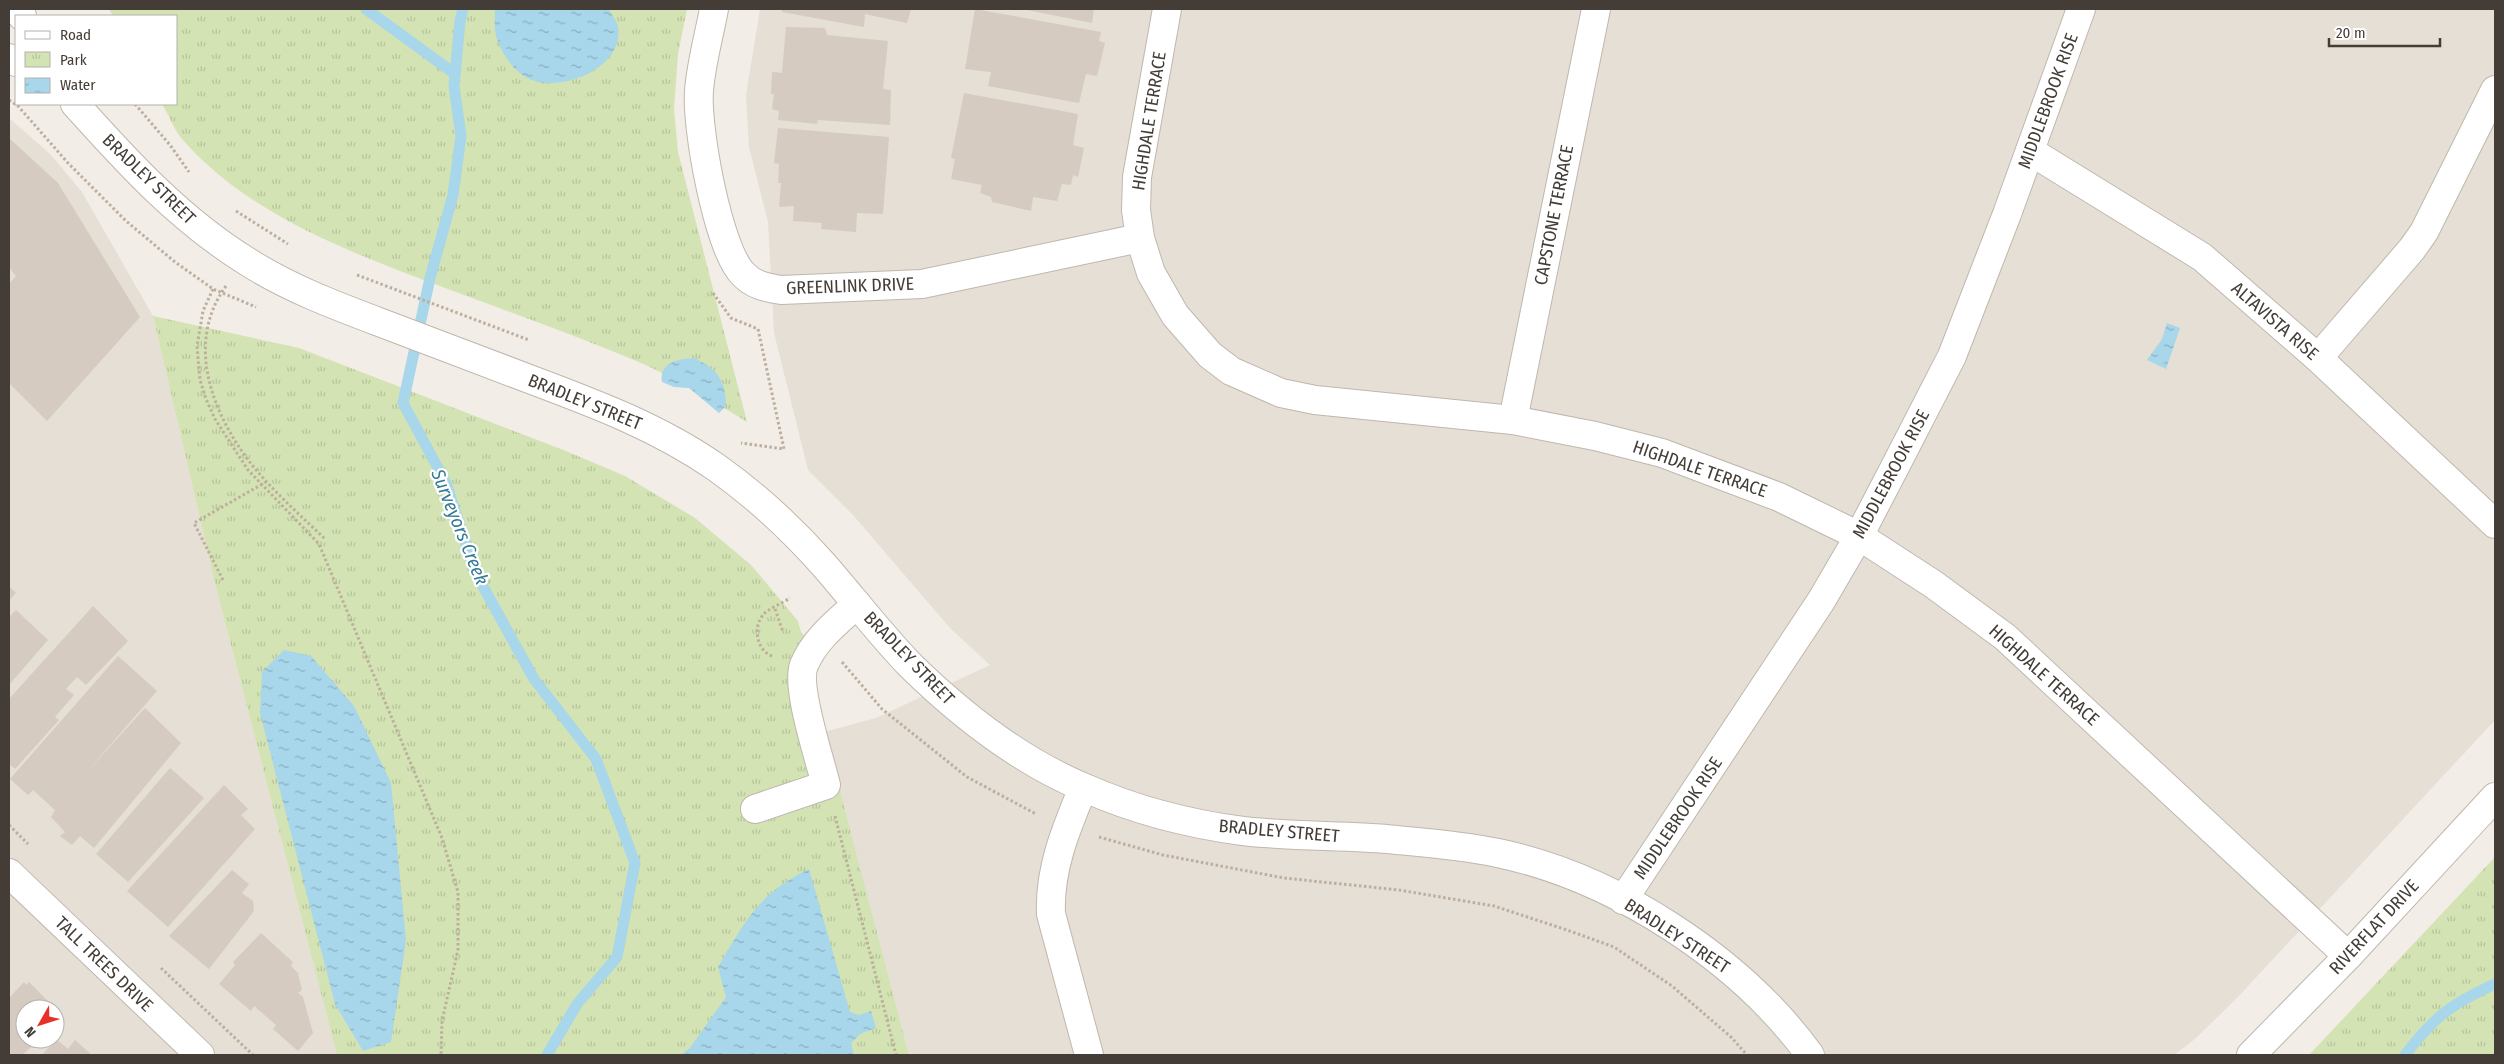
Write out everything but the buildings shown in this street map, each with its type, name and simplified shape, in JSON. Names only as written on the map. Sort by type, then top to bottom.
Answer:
[{"type":"street","name":"GREENLINK DRIVE","points":[[714,9],[699,91],[700,136],[728,249],[742,274],[752,281],[765,287],[781,290],[922,284],[1140,238]]},
{"type":"street","name":"HIGHDALE TERRACE","points":[[1167,9],[1137,177],[1136,210],[1140,238],[1151,273],[1175,315],[1210,355],[1231,371],[1282,392],[1315,400],[1512,420],[1595,436],[1662,453],[1779,497],[1859,536],[1933,584],[2005,637],[2348,956]]},
{"type":"street","name":"CAPSTONE TERRACE","points":[[1512,420],[1596,9]]},
{"type":"street","name":"MIDDLEBROOK RISE","points":[[1623,900],[1821,601],[1859,536],[1952,356],[2030,152],[2081,9]]},
{"type":"street","points":[[2318,358],[2401,262],[2424,232],[2495,90]]},
{"type":"street","name":"BRADLEY STREET","points":[[76,105],[155,191],[216,241],[244,260],[326,302],[636,421],[714,465],[752,494],[802,541],[909,664],[954,705],[995,736],[1043,767],[1083,788],[1160,814],[1248,831],[1398,840],[1498,853],[1543,866],[1623,900],[1698,946],[1745,982],[1791,1029],[1810,1055]]},
{"type":"street","name":"ALTAVISTA RISE","points":[[2030,152],[2202,258],[2318,358],[2495,524]]},
{"type":"street","points":[[755,809],[826,785],[792,660],[821,637],[857,604]]},
{"type":"street","points":[[1083,788],[1063,834],[1050,899],[1051,914],[1088,1055]]},
{"type":"street","name":"RIVERFLAT DRIVE","points":[[2250,1055],[2348,956],[2495,797]]},
{"type":"street","name":"TALL TREES DRIVE","points":[[9,873],[200,1055]]},
{"type":"path","points":[[16,105],[68,163],[126,221],[175,262],[213,289],[203,311],[198,331],[197,346],[200,380],[215,419],[236,454],[260,486],[319,544],[442,838],[458,892],[458,950],[442,1021],[441,1055]]},
{"type":"path","points":[[136,105],[170,145],[191,174]]},
{"type":"path","points":[[233,209],[294,248]]},
{"type":"path","points":[[244,260],[215,301],[208,322],[204,347],[213,400],[239,444],[266,482],[325,539]]},
{"type":"path","points":[[354,275],[531,341]]},
{"type":"path","points":[[223,580],[194,523],[266,482]]},
{"type":"path","points":[[790,598],[775,609],[764,613],[758,626],[758,644],[766,654],[792,660]]},
{"type":"path","points":[[775,609],[782,628],[784,642],[792,660]]},
{"type":"path","points":[[826,785],[896,1055]]},
{"type":"shaded area","points":[[760,9],[2495,9],[2495,720],[2237,998],[2195,1039],[2174,1055],[909,1055],[824,732],[876,718],[990,665],[950,628],[853,515],[808,470],[774,333],[768,222],[749,147],[746,95]]},
{"type":"shaded area","points":[[9,118],[50,154],[82,192],[153,316],[215,583],[337,1055],[9,1055]]},
{"type":"green space","points":[[109,9],[687,9],[678,54],[674,109],[678,152],[747,422],[678,381],[634,360],[363,256],[297,226],[266,208],[236,188],[208,165],[183,140],[163,105],[178,105],[178,15],[112,15]]},
{"type":"green space","points":[[153,316],[299,348],[566,451],[625,476],[695,518],[751,565],[798,621],[801,632],[824,660],[814,670],[812,684],[909,1055],[337,1055],[215,583]]},
{"type":"green space","points":[[2495,857],[2495,1055],[2309,1055]]},
{"type":"water","points":[[495,9],[609,9],[618,26],[618,41],[612,54],[588,74],[556,83],[540,82],[522,75],[504,54],[496,36]]},
{"type":"water","points":[[2167,323],[2180,328],[2166,369],[2147,360],[2162,339]]},
{"type":"water","points":[[694,358],[709,366],[722,382],[726,406],[719,413],[689,388],[674,387],[662,382],[663,370],[671,363],[682,359]]},
{"type":"water","points":[[284,650],[311,656],[354,706],[391,783],[406,940],[391,1042],[363,1051],[335,1004],[260,713],[262,672]]},
{"type":"water","points":[[809,869],[850,1012],[859,1015],[871,1011],[876,1028],[860,1034],[851,1043],[854,1055],[680,1055],[690,1048],[726,997],[718,967],[746,922],[777,888]]},
{"type":"waterway","points":[[366,9],[455,74]]},
{"type":"waterway","name":"Surveyors Creek","points":[[463,9],[460,21],[454,86],[461,136],[453,195],[430,278],[403,403],[446,483],[475,572],[534,679],[596,759],[635,863],[617,957],[577,1004],[547,1055]]},
{"type":"waterway","points":[[2405,1055],[2425,1031],[2444,1013],[2466,998],[2495,984]]}]
